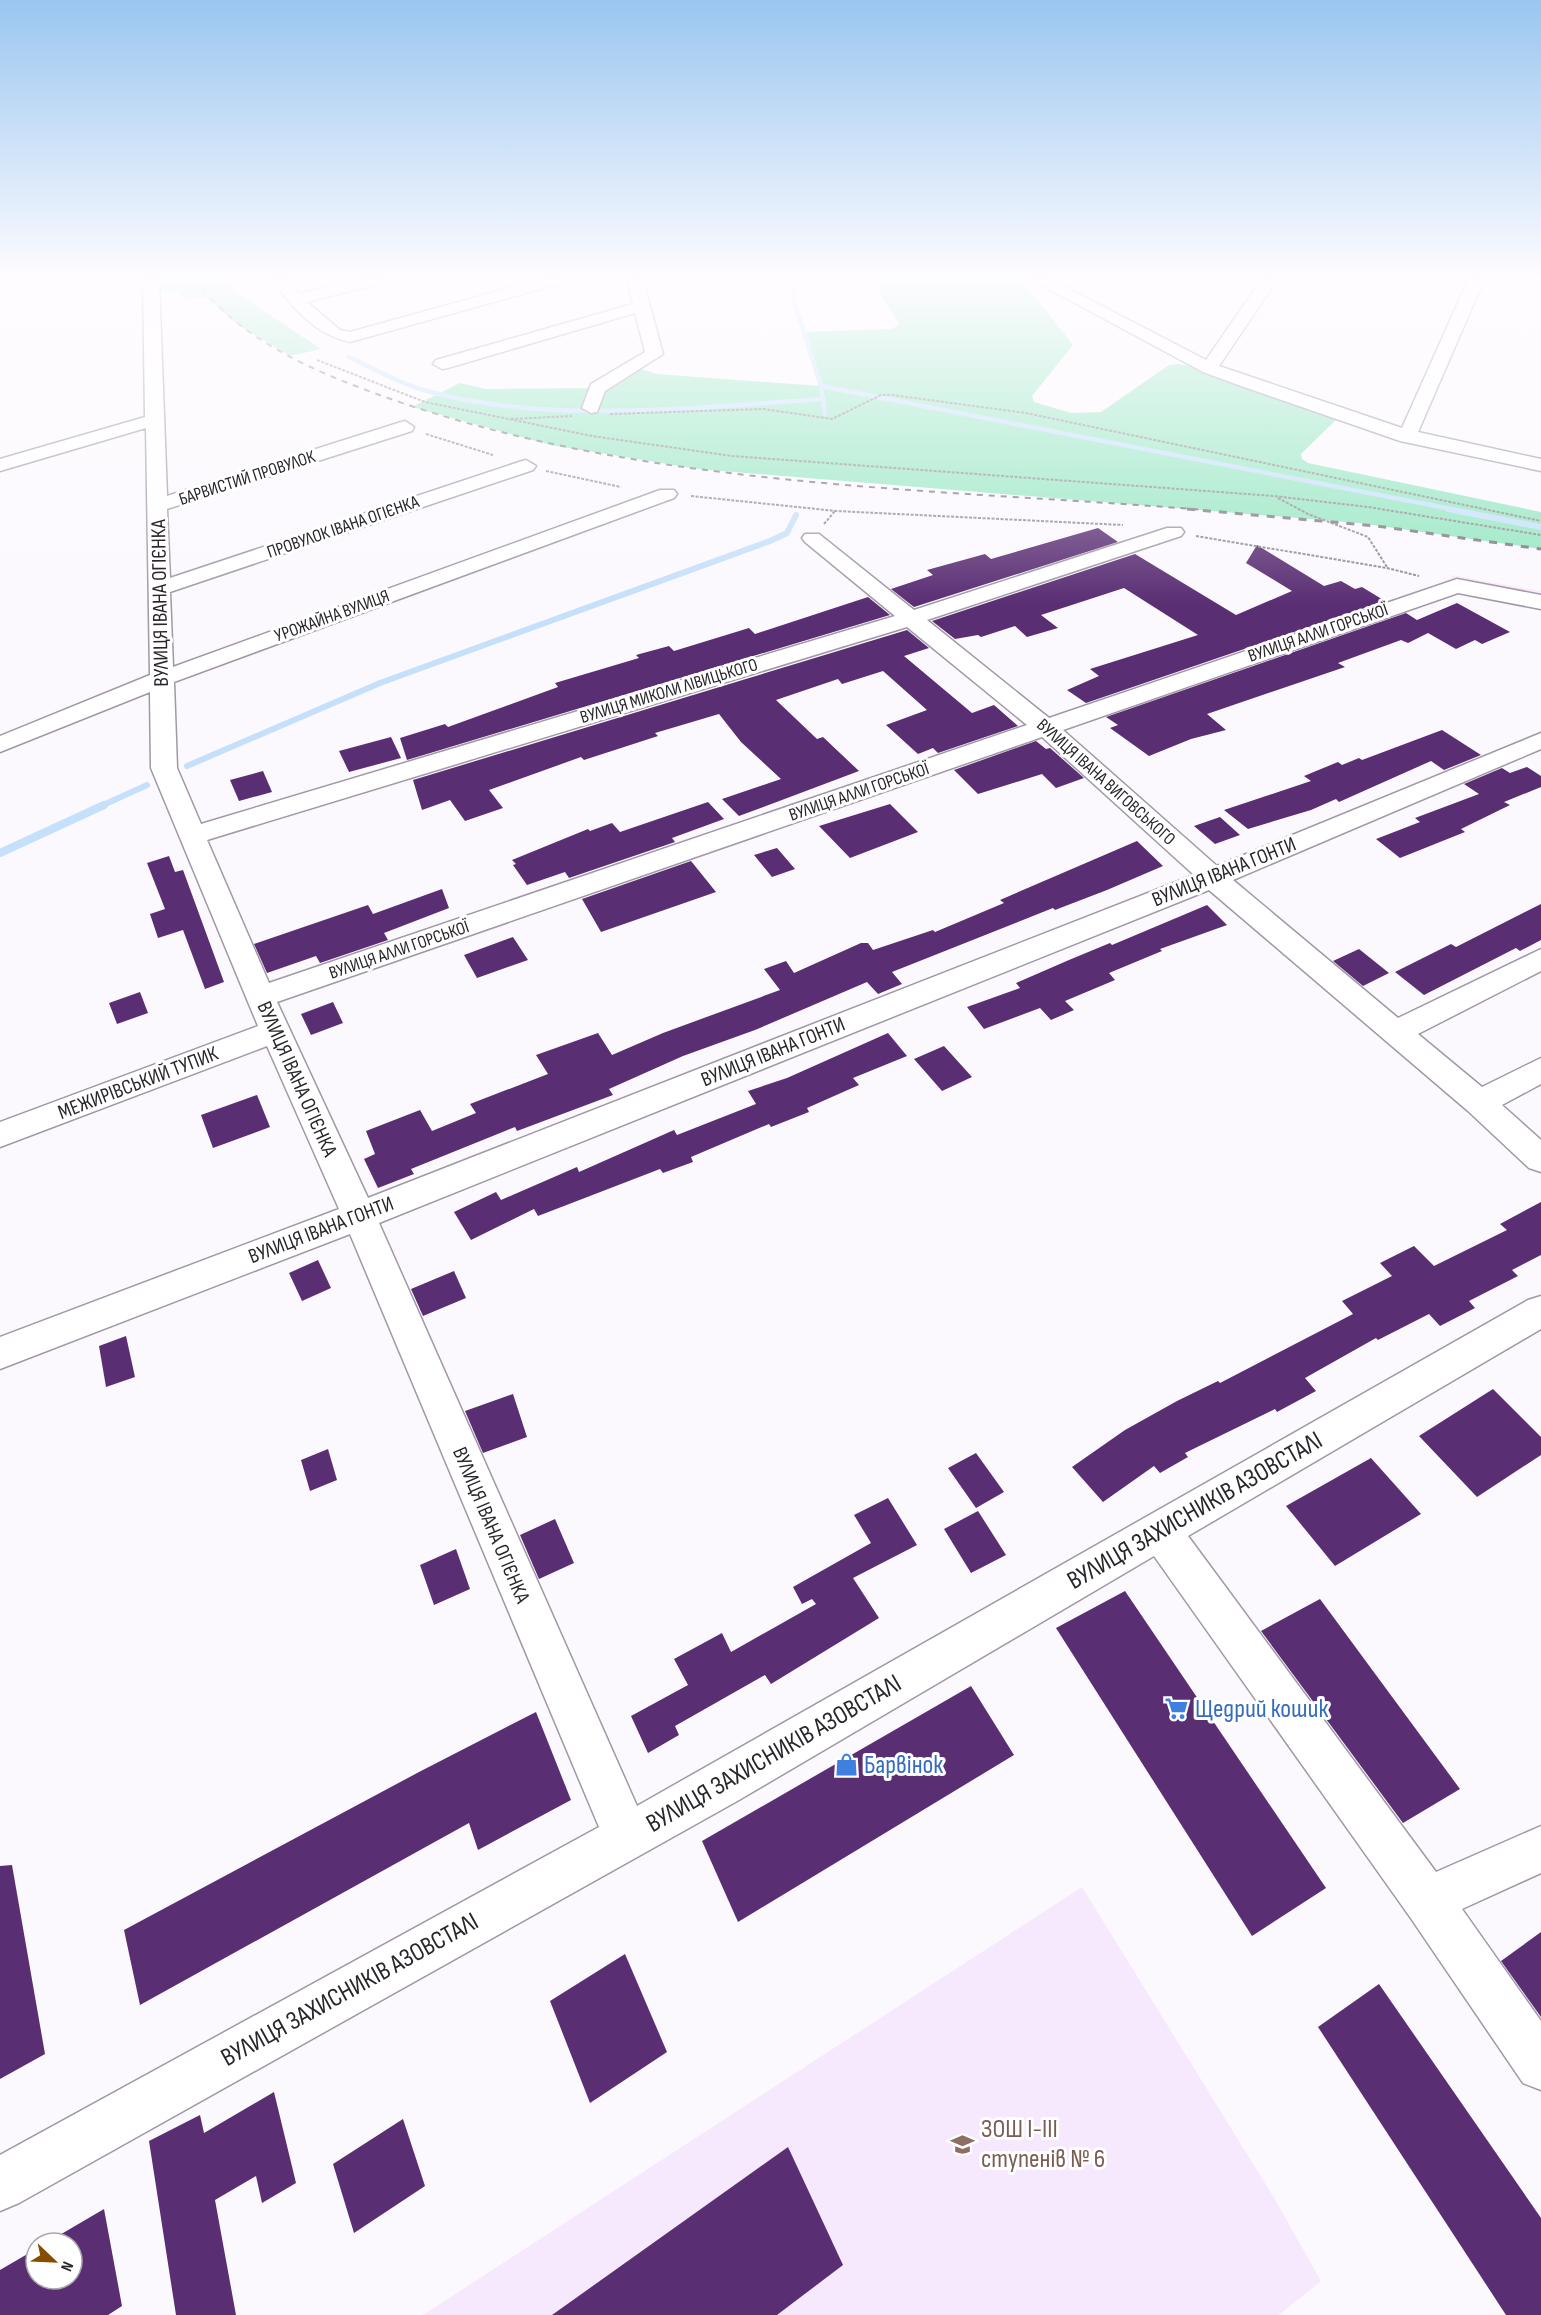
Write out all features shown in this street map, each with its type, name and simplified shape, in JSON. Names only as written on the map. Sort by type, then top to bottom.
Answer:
[{"type":"street","name":"ВУЛИЦЯ ІВАНА ОГІЄНКА","points":[[153,388],[164,768],[260,997],[359,1216],[627,1837]]},
{"type":"street","points":[[597,388],[600,411]]},
{"type":"street","points":[[1263,388],[1407,437],[1541,465]]},
{"type":"street","points":[[1407,437],[1429,388]]},
{"type":"street","points":[[0,444],[4,464],[154,420]]},
{"type":"street","name":"БАРВИСТИЙ ПРОВУЛОК","points":[[157,506],[405,428]]},
{"type":"street","name":"ПРОВУЛОК ІВАНА ОГІЄНКА","points":[[159,589],[526,466]]},
{"type":"street","name":"УРОЖАЙНА ВУЛИЦЯ","points":[[0,746],[161,679],[666,494]]},
{"type":"street","name":"ВУЛИЦЯ МИКОЛИ ЛІВИЦЬКОГО","points":[[194,835],[912,618],[1174,532]]},
{"type":"street","name":"ВУЛИЦЯ ІВАНА ВИГОВСЬКОГО","points":[[812,538],[1045,728],[1213,878],[1479,1103],[1541,1159]]},
{"type":"street","points":[[1457,586],[1541,602]]},
{"type":"street","name":"ВУЛИЦЯ АЛЛИ ГОРСЬКОЇ","points":[[260,997],[1457,586]]},
{"type":"street","name":"ВУЛИЦЯ ІВАНА ГОНТИ","points":[[0,1353],[359,1216],[1213,878],[1541,741]]},
{"type":"street","points":[[1396,1032],[1541,959]]},
{"type":"street","name":"МЕЖИРІВСЬКИЙ ТУПИК","points":[[0,1135],[275,1031]]},
{"type":"street","points":[[1479,1103],[1541,1070]]},
{"type":"street","name":"ВУЛИЦЯ ЗАХИСНИКІВ АЗОВСТАЛІ","points":[[0,2184],[627,1837],[1541,1311]]},
{"type":"street","points":[[1160,1532],[1428,1900],[1541,2065]]},
{"type":"street","points":[[1428,1900],[1541,1849]]},
{"type":"path","points":[[385,388],[414,400],[504,419],[592,436],[732,456],[1274,496],[1368,507],[1541,535]]},
{"type":"path","points":[[600,411],[764,409],[832,419],[881,395],[892,395],[1026,412],[1541,521]]},
{"type":"path","points":[[504,419],[573,416]]},
{"type":"path","points":[[405,428],[526,466],[586,482],[666,494],[836,511],[1097,523],[1174,532],[1387,568],[1457,586]]},
{"type":"path","points":[[1274,496],[1308,514],[1368,537],[1387,568]]},
{"type":"shaded area","points":[[1451,575],[1541,591],[1541,600],[1451,583]]},
{"type":"shaded area","name":"ЗОШ I-III ступенів № 6","points":[[1082,1887],[1273,2196],[1321,2281],[1279,2315],[423,2315]]},
{"type":"green space","points":[[450,388],[1038,388],[1032,396],[1034,402],[1071,413],[1101,412],[1136,388],[1264,388],[1340,416],[1301,454],[1302,459],[1308,463],[1541,512],[1541,549],[1359,523],[698,469],[551,445],[412,407]]},
{"type":"building","points":[[1098,528],[1118,542],[914,607],[891,589],[933,575],[927,570],[985,554],[991,559]]},
{"type":"building","points":[[1257,545],[1324,586],[1341,581],[1355,589],[1362,587],[1385,601],[1086,703],[1067,690],[1099,676],[1090,669],[1198,635],[1124,588],[1041,615],[1058,628],[1027,637],[1015,626],[981,637],[978,635],[955,639],[932,621],[1135,554],[1236,615],[1292,591],[1246,563]]},
{"type":"building","points":[[868,597],[890,615],[407,760],[400,738],[445,724],[448,727],[558,687],[555,683],[639,658],[636,655],[669,646],[674,651],[749,628],[755,634]]},
{"type":"building","points":[[1457,603],[1510,632],[1482,644],[1475,640],[1456,649],[1428,633],[1408,643],[1401,640],[1338,663],[1345,667],[1207,714],[1226,730],[1191,739],[1149,756],[1110,728],[1118,725],[1106,717],[1406,613],[1417,620]]},
{"type":"building","points":[[907,630],[929,648],[904,656],[972,713],[994,705],[1018,726],[938,753],[933,748],[918,754],[886,725],[927,710],[883,671],[842,684],[838,679],[776,700],[817,739],[823,737],[859,771],[739,816],[722,799],[781,779],[741,742],[719,714],[655,733],[658,736],[584,760],[581,757],[489,790],[503,808],[465,821],[450,800],[422,810],[413,780]]},
{"type":"building","points":[[1442,730],[1481,755],[1444,770],[1431,761],[1339,802],[1336,799],[1311,810],[1248,829],[1224,810],[1311,781],[1304,776],[1338,762],[1342,765],[1359,758],[1362,760]]},
{"type":"building","points":[[391,737],[401,758],[349,772],[339,751]]},
{"type":"building","points":[[1036,741],[1046,749],[1050,748],[1084,778],[1056,788],[1042,774],[978,794],[954,770]]},
{"type":"building","points":[[1527,767],[1541,776],[1541,787],[1504,802],[1510,805],[1461,829],[1465,832],[1400,858],[1376,839],[1420,822],[1415,818],[1479,794],[1464,784],[1502,768],[1510,773]]},
{"type":"building","points":[[263,771],[272,792],[239,801],[230,780]]},
{"type":"building","points":[[708,802],[724,819],[672,838],[675,842],[569,878],[565,872],[527,885],[513,865],[516,864],[512,860],[588,829],[590,831],[612,823],[620,832]]},
{"type":"building","points":[[890,804],[918,832],[850,858],[819,826]]},
{"type":"building","points":[[1220,817],[1240,835],[1215,844],[1194,826]]},
{"type":"building","points":[[1137,841],[1163,866],[1107,890],[1055,910],[1053,908],[892,972],[902,984],[878,994],[867,982],[755,1030],[683,1056],[609,1089],[613,1095],[517,1131],[515,1127],[411,1169],[414,1174],[378,1188],[364,1159],[375,1154],[366,1131],[420,1110],[432,1131],[476,1113],[470,1104],[548,1074],[536,1055],[598,1033],[612,1055],[663,1033],[780,990],[764,969],[786,961],[794,973],[861,943],[868,943],[873,950],[933,930],[935,932],[1004,903],[1000,900]]},
{"type":"building","points":[[777,848],[795,869],[772,877],[754,855]]},
{"type":"building","points":[[169,856],[175,872],[183,870],[224,982],[205,989],[183,930],[158,938],[150,914],[165,909],[147,863]]},
{"type":"building","points":[[691,861],[716,892],[601,932],[582,899]]},
{"type":"building","points":[[442,889],[449,908],[384,933],[388,940],[320,963],[316,956],[267,973],[254,944],[368,905],[373,914]]},
{"type":"building","points":[[1541,904],[1541,940],[1520,951],[1516,948],[1424,995],[1395,972],[1451,944],[1456,947]]},
{"type":"building","points":[[1207,905],[1227,925],[1160,949],[1162,951],[1109,973],[1115,980],[1065,1001],[1074,1010],[1051,1020],[1040,1008],[984,1029],[967,1007],[1020,988],[1016,983],[1069,960],[1110,943],[1112,945]]},
{"type":"building","points":[[513,937],[528,960],[477,978],[464,955]]},
{"type":"building","points":[[1359,949],[1389,973],[1363,986],[1333,961]]},
{"type":"building","points":[[140,992],[148,1013],[117,1024],[109,1003]]},
{"type":"building","points":[[333,1002],[343,1023],[311,1035],[301,1014]]},
{"type":"building","points":[[888,1033],[907,1056],[853,1078],[859,1085],[807,1108],[809,1112],[771,1127],[769,1124],[691,1157],[693,1162],[663,1173],[660,1169],[538,1216],[534,1209],[471,1240],[454,1212],[496,1192],[501,1200],[577,1167],[579,1172],[674,1130],[677,1135],[756,1104],[748,1091],[787,1078]]},
{"type":"building","points":[[944,1046],[972,1077],[942,1091],[914,1059]]},
{"type":"building","points":[[257,1095],[270,1127],[213,1148],[201,1115]]},
{"type":"building","points":[[1541,1202],[1541,1255],[1512,1270],[1518,1276],[1469,1301],[1475,1308],[1440,1326],[1429,1314],[1378,1340],[1376,1338],[1305,1378],[1316,1391],[1277,1412],[1275,1409],[1185,1453],[1188,1457],[1160,1473],[1154,1466],[1103,1502],[1072,1467],[1125,1430],[1177,1401],[1218,1381],[1220,1383],[1353,1314],[1342,1301],[1392,1276],[1380,1263],[1414,1246],[1434,1266],[1507,1230],[1500,1224]]},
{"type":"building","points":[[318,1260],[331,1288],[302,1301],[289,1273]]},
{"type":"building","points":[[454,1271],[466,1298],[423,1316],[411,1289]]},
{"type":"building","points":[[126,1336],[135,1377],[106,1387],[99,1346]]},
{"type":"building","points":[[1493,1389],[1541,1437],[1541,1455],[1477,1497],[1419,1436]]},
{"type":"building","points":[[513,1394],[527,1437],[483,1453],[465,1411]]},
{"type":"building","points":[[328,1449],[337,1480],[310,1491],[301,1460]]},
{"type":"building","points":[[976,1453],[1004,1492],[976,1508],[948,1468]]},
{"type":"building","points":[[1371,1458],[1421,1514],[1335,1566],[1286,1506]]},
{"type":"building","points":[[888,1498],[917,1545],[853,1578],[879,1618],[771,1684],[765,1675],[675,1726],[679,1735],[648,1753],[631,1716],[688,1685],[674,1659],[722,1633],[731,1652],[816,1604],[812,1599],[802,1604],[793,1587],[871,1543],[854,1515]]},
{"type":"building","points":[[978,1511],[1006,1555],[971,1573],[944,1529]]},
{"type":"building","points":[[555,1519],[574,1563],[539,1579],[520,1535]]},
{"type":"building","points":[[456,1549],[470,1589],[434,1605],[420,1565]]},
{"type":"building","points":[[1125,1591],[1326,1888],[1252,1936],[1056,1628]]},
{"type":"building","points":[[1320,1599],[1460,1789],[1403,1823],[1261,1631]]},
{"type":"building","points":[[971,1686],[1014,1755],[738,1922],[702,1841]]},
{"type":"building","points":[[536,1712],[571,1800],[478,1850],[469,1823],[140,2005],[124,1930]]},
{"type":"building","points":[[12,1865],[45,2054],[0,2079],[0,1866]]},
{"type":"building","points":[[1541,1932],[1541,2017],[1501,1961]]},
{"type":"building","points":[[625,1954],[667,2052],[590,2103],[550,2001]]},
{"type":"building","points":[[1379,1984],[1541,2218],[1541,2315],[1506,2315],[1318,2027]]},
{"type":"building","points":[[274,2092],[296,2183],[262,2203],[256,2176],[215,2200],[236,2315],[176,2315],[149,2141],[200,2115],[204,2133]]},
{"type":"building","points":[[403,2119],[425,2186],[354,2233],[333,2164]]},
{"type":"building","points":[[788,2147],[843,2265],[777,2315],[552,2315]]},
{"type":"building","points":[[104,2209],[122,2306],[108,2315],[0,2315],[0,2270],[24,2256],[24,2291],[84,2291],[84,2231],[66,2231]]},
{"type":"waterway","points":[[418,388],[468,400],[569,411],[672,409],[823,399]]},
{"type":"waterway","points":[[821,388],[823,399]]},
{"type":"waterway","points":[[831,388],[1456,510]]},
{"type":"waterway","points":[[823,399],[825,414]]},
{"type":"waterway","points":[[1448,509],[1541,527]]},
{"type":"waterway","points":[[187,766],[380,683],[770,541],[787,533],[796,515]]},
{"type":"waterway","points":[[101,806],[147,785]]},
{"type":"waterway","points":[[0,853],[104,805]]},
{"type":"railway","points":[[362,388],[476,425],[577,449],[681,467],[892,489],[1205,510]]},
{"type":"railway","points":[[1187,509],[1377,526],[1541,549]]},
{"type":"place","name":"Щедрий кошик","points":[[1177,1709]]},
{"type":"place","name":"Барвінок","points":[[846,1765]]},
{"type":"place","name":"ЗОШ I-III ступенів № 6","points":[[963,2144]]}]
